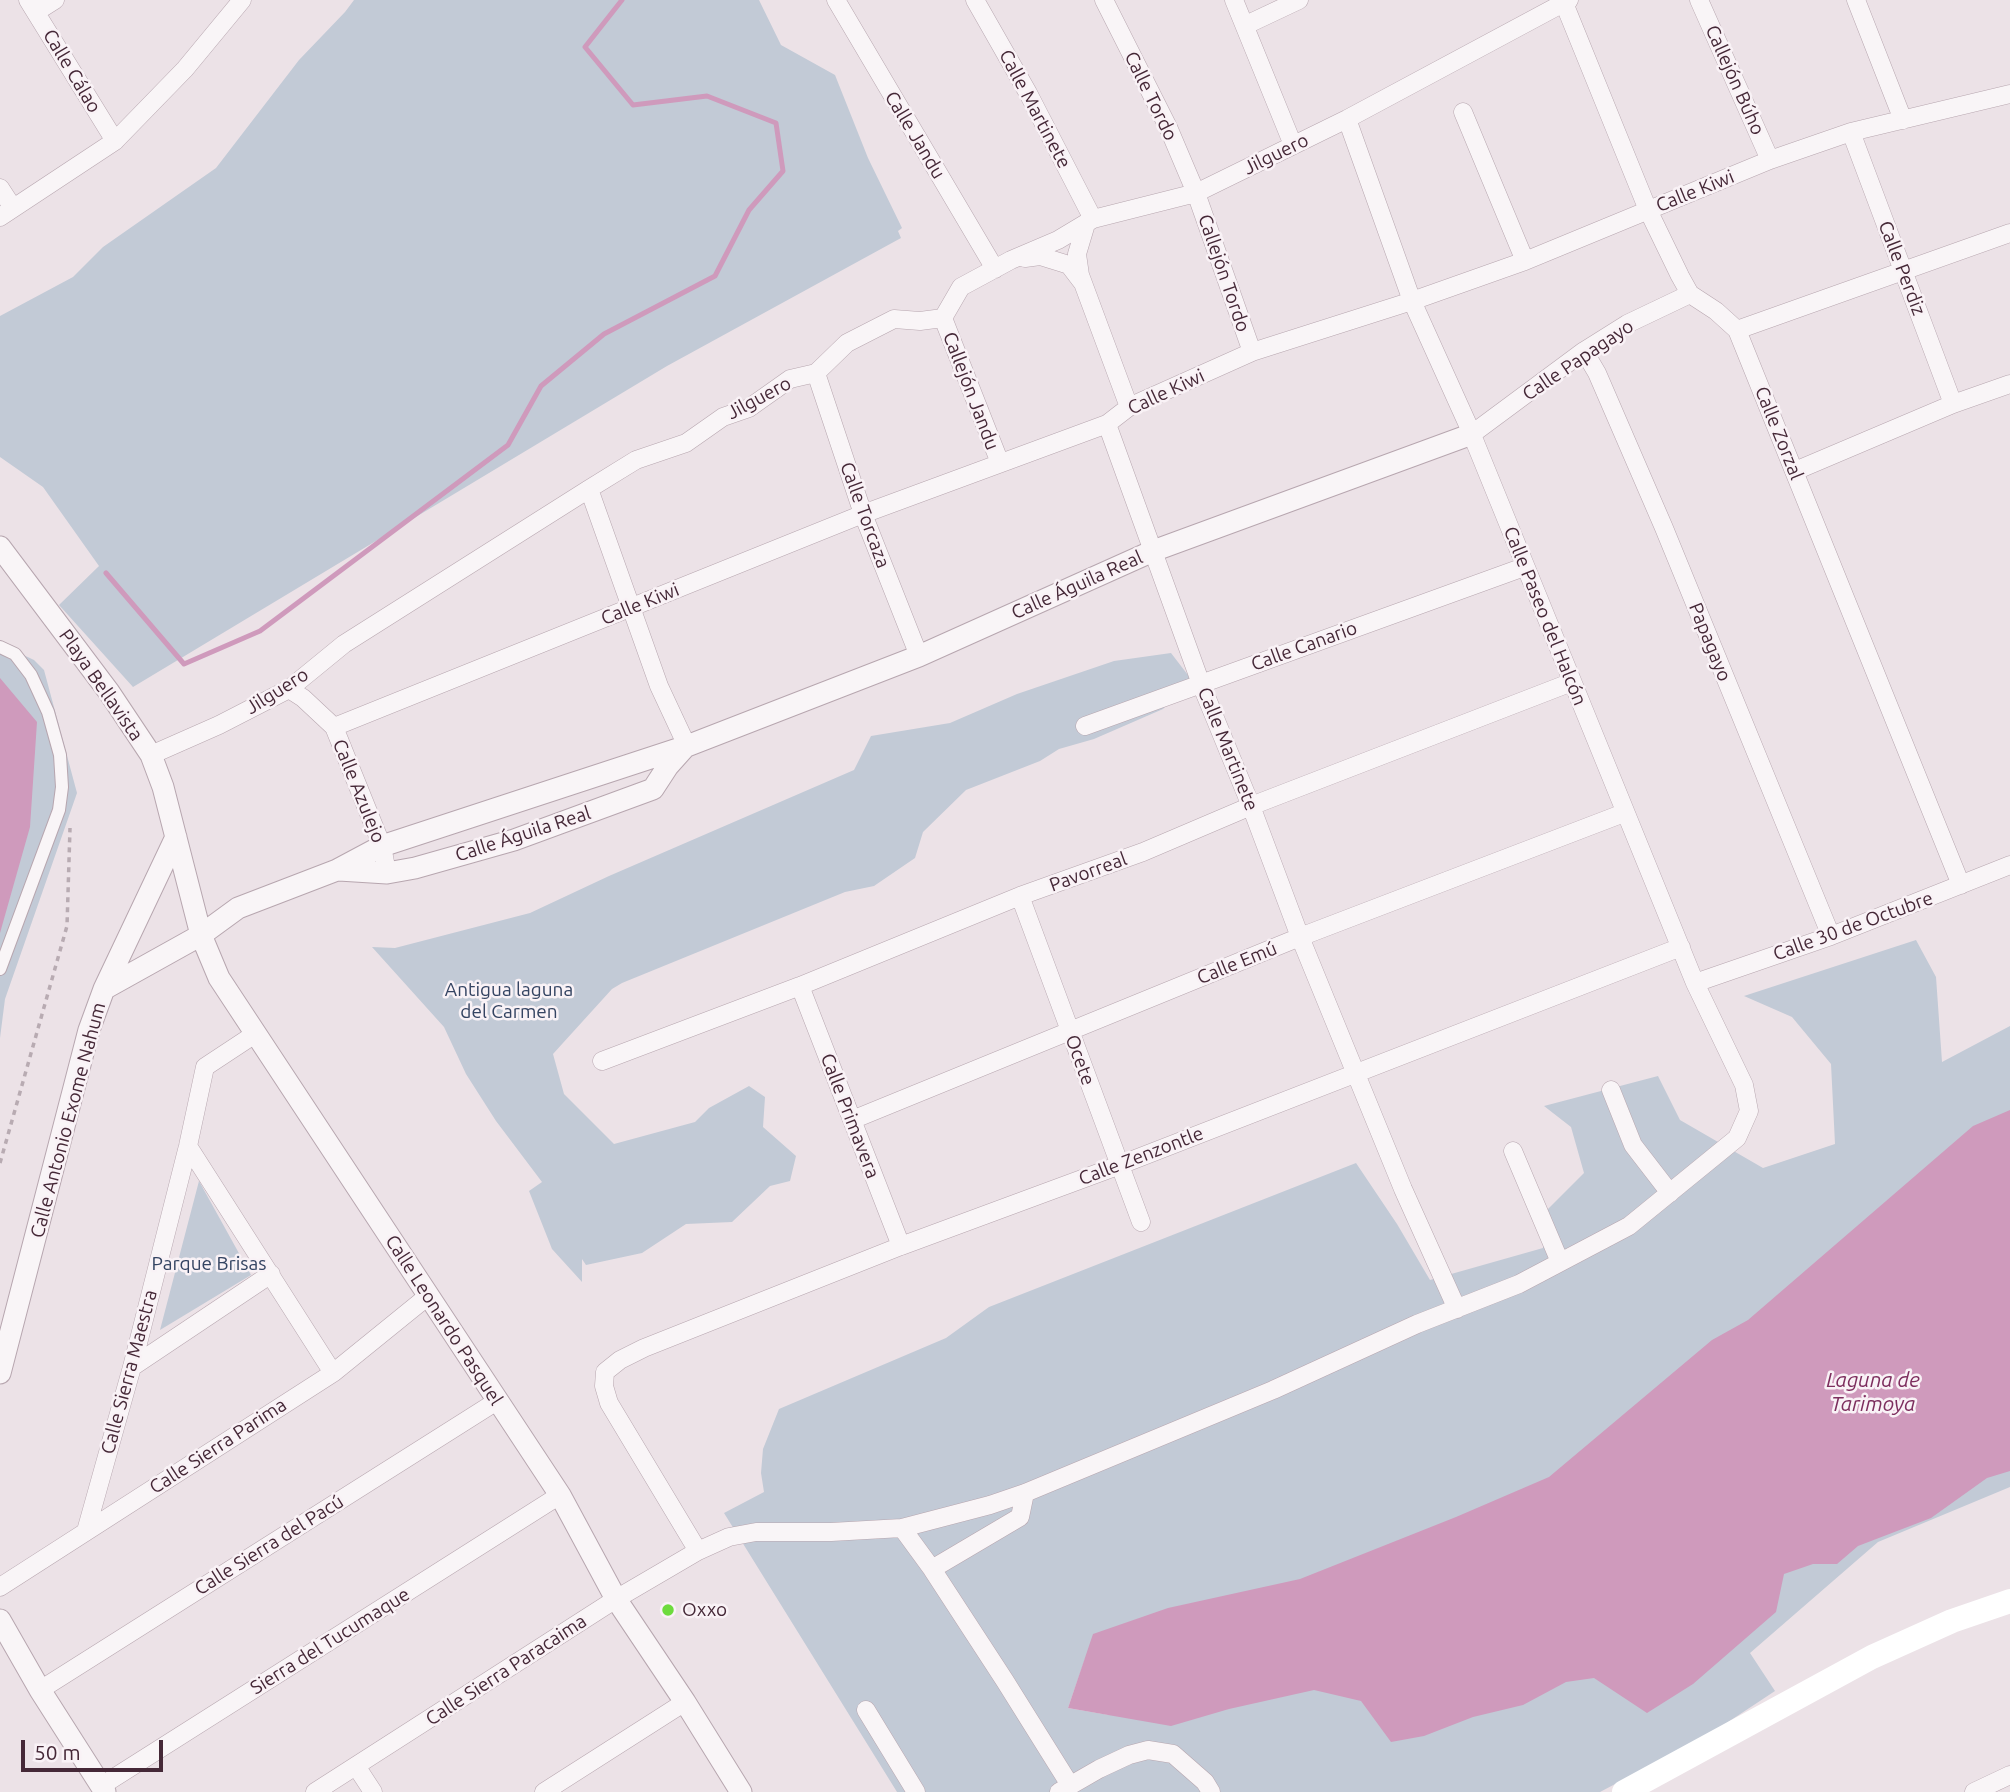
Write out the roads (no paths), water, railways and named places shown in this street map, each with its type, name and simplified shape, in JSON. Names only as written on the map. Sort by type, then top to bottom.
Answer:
[{"type":"main road","points":[[1624,1792],[1883,1652],[1952,1621],[2010,1601]]},
{"type":"street","points":[[32,6],[55,0]]},
{"type":"street","points":[[0,188],[6,213],[115,141],[185,69],[243,0]]},
{"type":"street","name":"Calle Jandu","points":[[836,0],[995,270]]},
{"type":"street","name":"Calle Martinete","points":[[975,0],[1028,93],[1089,222]]},
{"type":"street","name":"Calle Tordo","points":[[1104,0],[1168,127],[1196,193]]},
{"type":"street","points":[[1234,0],[1293,145]]},
{"type":"street","points":[[1246,25],[1299,0]]},
{"type":"street","name":"Callejón Búho","points":[[1699,0],[1770,160]]},
{"type":"street","points":[[1856,0],[1903,120]]},
{"type":"street","name":"Jilguero","points":[[150,755],[219,725],[289,689],[344,644],[589,489],[636,460],[686,443],[723,417],[748,408],[790,379],[816,373],[847,343],[894,318],[920,321],[943,318],[961,287],[1011,260],[1058,240],[1089,222],[1196,193],[1347,119],[1566,1]]},
{"type":"street","name":"Calle Zorzal","points":[[1566,1],[1648,211],[1690,294],[1716,311],[1737,330],[1961,885]]},
{"type":"street","name":"Calle Cálao","points":[[32,6],[115,141]]},
{"type":"street","name":"Calle Kiwi","points":[[334,727],[863,514],[1107,424],[1129,407],[1252,352],[1412,301],[1525,261],[1770,160],[1851,132],[2010,94]]},
{"type":"street","points":[[1463,112],[1525,261]]},
{"type":"street","name":"Calle Paseo del Halcón","points":[[1347,119],[1412,301],[1472,434],[1695,983],[1744,1085],[1749,1111]]},
{"type":"street","name":"Calle Perdiz","points":[[1851,132],[1953,404]]},
{"type":"street","name":"Callejón Tordo","points":[[1196,193],[1252,352]]},
{"type":"street","points":[[1089,222],[1077,254],[1083,283],[1129,407]]},
{"type":"street","points":[[1737,330],[2010,233]]},
{"type":"street","points":[[1011,260],[1040,256],[1069,265],[1083,283]]},
{"type":"street","name":"Calle Papagayo","points":[[1472,434],[1584,351],[1627,324],[1690,294]]},
{"type":"street","name":"Callejón Jandu","points":[[943,318],[1000,463]]},
{"type":"street","name":"Papagayo","points":[[1584,351],[1597,373],[1664,528],[1831,936]]},
{"type":"street","name":"Calle Torcaza","points":[[816,373],[863,514],[919,656]]},
{"type":"street","points":[[1795,471],[1953,404],[2010,384]]},
{"type":"street","name":"Calle Martinete","points":[[1107,424],[1201,684],[1251,806],[1300,937],[1403,1189],[1457,1309]]},
{"type":"street","name":"Calle Águila Real","points":[[104,989],[201,935],[238,908],[337,870],[382,846],[687,746],[919,656],[1153,551],[1472,434]]},
{"type":"street","points":[[589,489],[659,686],[687,746]]},
{"type":"street","name":"Playa Bellavista","points":[[0,547],[109,692],[150,755],[163,787],[176,837]]},
{"type":"street","name":"Calle Canario","points":[[1085,726],[1524,566]]},
{"type":"street","points":[[0,647],[15,654],[31,675],[42,699],[60,755],[62,787],[59,810],[0,969]]},
{"type":"street","name":"Pavorreal","points":[[602,1061],[800,986],[1020,897],[1143,852],[1251,806],[1572,682]]},
{"type":"street","name":"Calle Azulejo","points":[[289,689],[303,698],[334,727],[382,846],[387,873]]},
{"type":"street","name":"Calle Águila Real","points":[[337,870],[387,873],[415,868],[514,840],[653,789],[668,766],[687,746]]},
{"type":"street","name":"Calle Emú","points":[[852,1120],[1300,937],[1624,813]]},
{"type":"street","name":"Calle Leonardo Pasquel","points":[[176,837],[201,935],[219,978],[560,1495],[616,1599],[741,1792]]},
{"type":"street","name":"Calle Antonio Exome Nahum","points":[[0,1373],[89,1030],[104,989],[176,837]]},
{"type":"street","name":"Calle 30 de Octubre","points":[[1695,983],[1831,936],[2010,865]]},
{"type":"street","name":"Ocete","points":[[1020,897],[1141,1222]]},
{"type":"street","name":"Calle Zenzontle","points":[[698,1550],[609,1403],[604,1387],[605,1372],[620,1360],[901,1246],[1120,1165],[1681,947]]},
{"type":"street","name":"Calle Primavera","points":[[800,986],[901,1246]]},
{"type":"street","name":"Calle Sierra Maestra","points":[[86,1531],[132,1367],[205,1068],[255,1034]]},
{"type":"street","points":[[1611,1090],[1633,1145],[1670,1193]]},
{"type":"street","name":"Calle Sierra Paracaima","points":[[315,1792],[616,1599],[698,1550],[729,1537],[756,1532],[902,1528],[990,1505],[1025,1493],[1285,1384],[1417,1324],[1519,1284],[1629,1226],[1737,1138],[1749,1111]]},
{"type":"street","points":[[188,1146],[333,1373]]},
{"type":"street","points":[[1513,1151],[1560,1262]]},
{"type":"street","points":[[132,1367],[271,1274]]},
{"type":"street","name":"Calle Sierra Parima","points":[[0,1587],[333,1373],[428,1296]]},
{"type":"street","name":"Calle Sierra del Pacú","points":[[40,1690],[497,1401]]},
{"type":"street","points":[[932,1569],[1020,1517],[1025,1493]]},
{"type":"street","name":"Sierra del Tucumaque","points":[[103,1789],[560,1495]]},
{"type":"street","points":[[902,1528],[932,1569],[1064,1789],[1129,1755],[1148,1750],[1173,1754],[1205,1782],[1211,1792]]},
{"type":"street","points":[[0,1620],[40,1690],[103,1789]]},
{"type":"street","points":[[544,1792],[685,1702]]},
{"type":"street","points":[[866,1710],[916,1792]]},
{"type":"street","points":[[356,1766],[373,1792]]},
{"type":"street","points":[[1974,1792],[2010,1775]]},
{"type":"water","points":[[0,678],[37,722],[30,827],[0,933]]},
{"type":"water","name":"Laguna de Tarimoya","points":[[2010,1110],[2010,1471],[1987,1478],[1931,1518],[1858,1546],[1837,1564],[1813,1564],[1784,1574],[1776,1612],[1693,1684],[1647,1713],[1594,1678],[1566,1682],[1523,1705],[1473,1717],[1424,1736],[1391,1742],[1361,1701],[1314,1690],[1229,1709],[1171,1726],[1068,1708],[1093,1634],[1168,1608],[1300,1579],[1549,1477],[1712,1340],[1748,1320],[1973,1126]]},
{"type":"waterway","points":[[106,573],[184,664],[260,631],[508,445],[541,386],[604,334],[715,276],[749,210],[783,171],[776,123],[707,96],[633,105],[585,47],[622,0]]},
{"type":"place","name":"Oxxo","points":[[668,1610]]},
{"type":"park label","name":"Antigua laguna del Carmen","points":[[509,1001]]},
{"type":"park label","name":"Parque Brisas","points":[[209,1264]]}]
